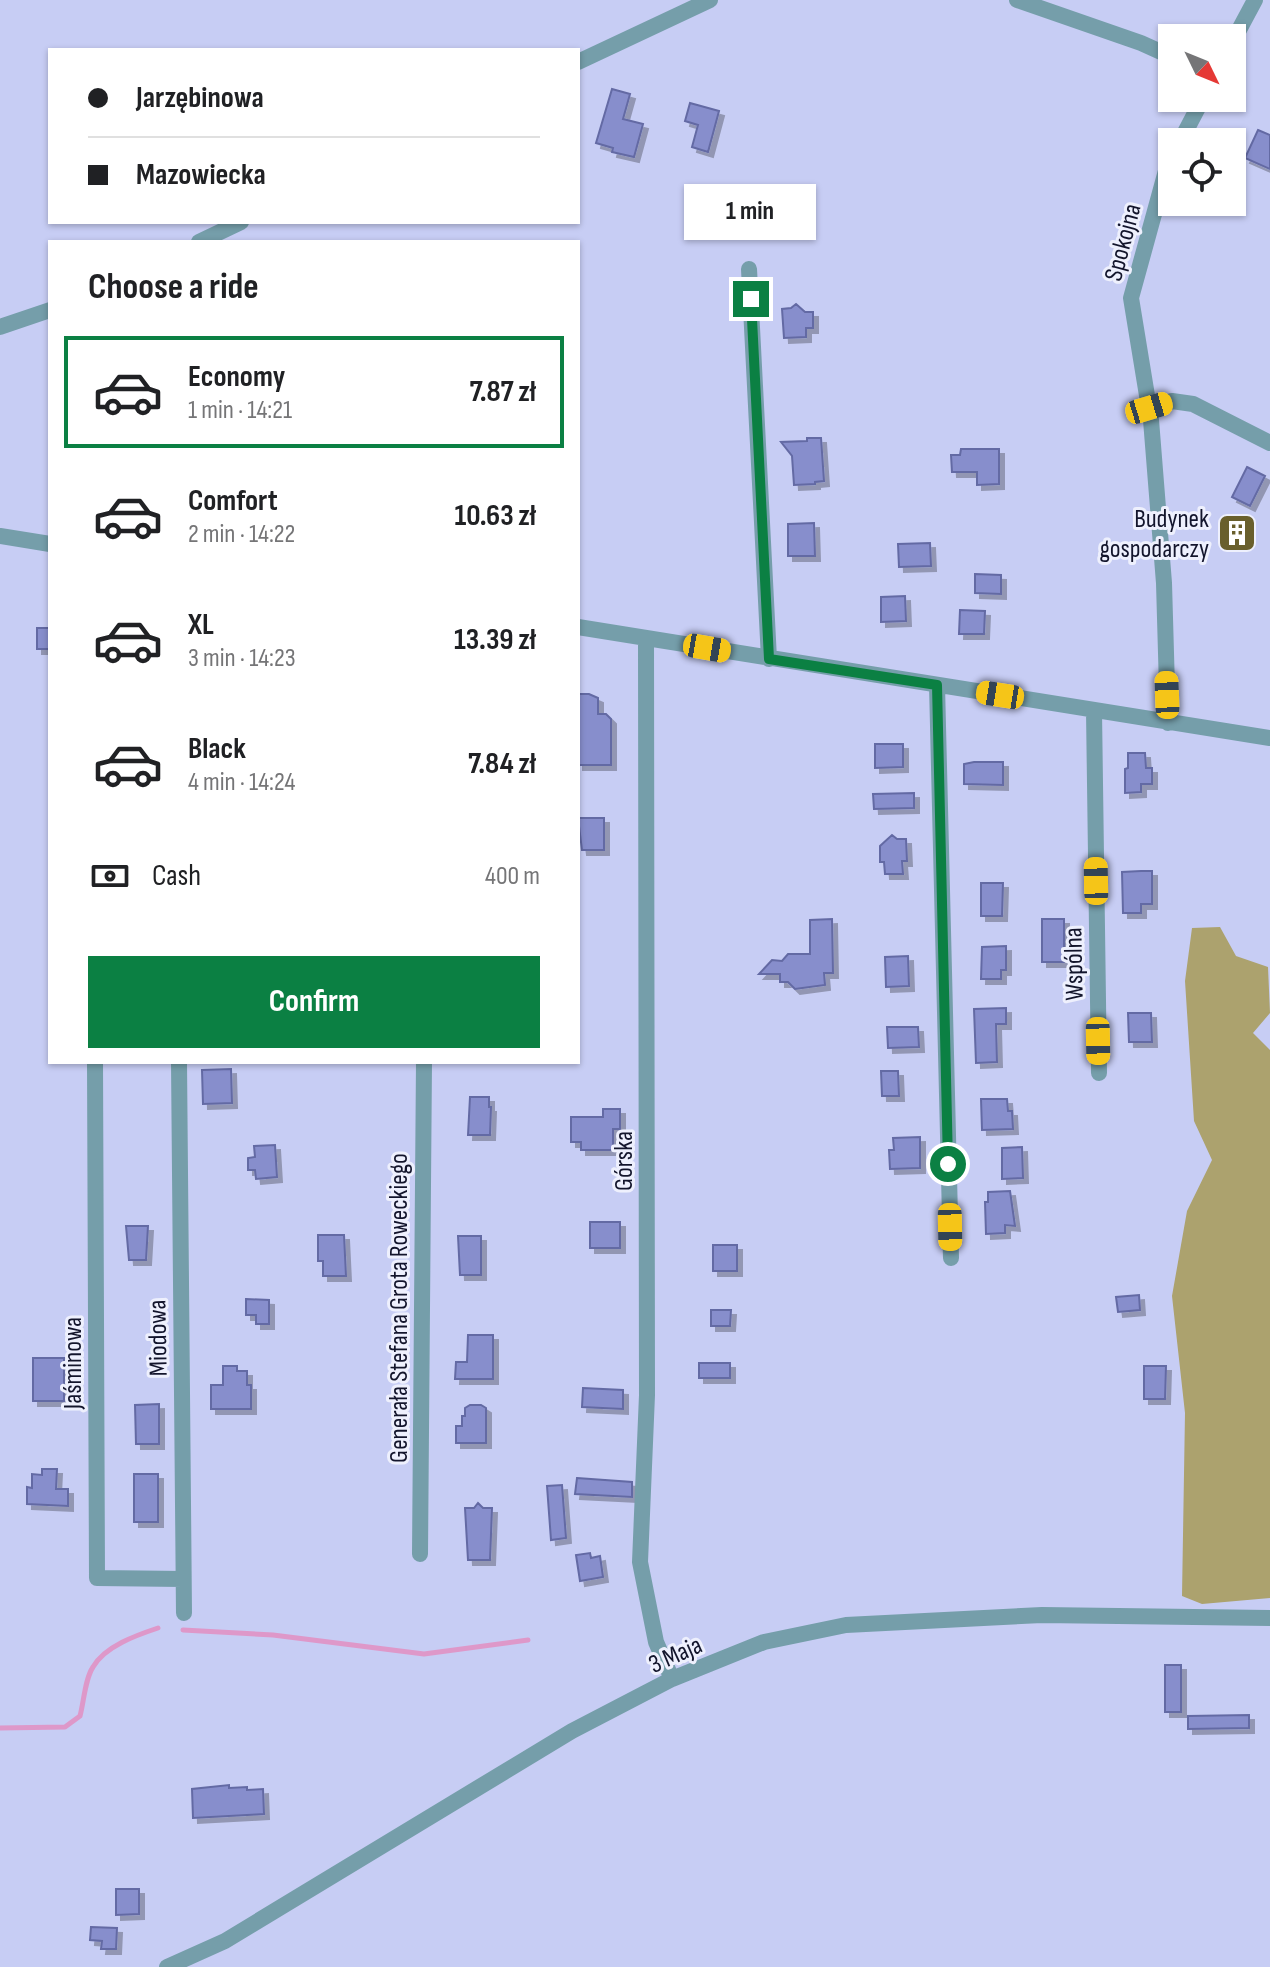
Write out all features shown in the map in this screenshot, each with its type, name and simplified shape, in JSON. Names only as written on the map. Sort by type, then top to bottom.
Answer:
[{"type":"street","points":[[580,61],[710,0]]},
{"type":"street","points":[[1017,0],[1158,51]]},
{"type":"street","points":[[1242,24],[1255,0]]},
{"type":"street","name":"Spokojna","points":[[1158,200],[1131,298],[1149,408],[1164,583],[1168,723]]},
{"type":"street","points":[[203,240],[237,224]]},
{"type":"street","points":[[749,269],[769,659]]},
{"type":"street","points":[[0,327],[48,311]]},
{"type":"street","points":[[1149,408],[1172,401],[1193,404],[1270,443]]},
{"type":"street","points":[[0,536],[48,544]]},
{"type":"street","points":[[580,627],[1270,738]]},
{"type":"street","name":"Górska","points":[[646,638],[647,1395],[640,1562],[656,1642],[672,1679]]},
{"type":"street","points":[[937,685],[951,1258]]},
{"type":"street","name":"Wspólna","points":[[1094,711],[1099,1073]]},
{"type":"street","name":"Jaśminowa","points":[[95,1064],[97,1578],[183,1579]]},
{"type":"street","name":"Miodowa","points":[[179,1064],[184,1613]]},
{"type":"street","name":"Generała Stefana Grota Roweckiego","points":[[420,1554],[424,1064]]},
{"type":"street","name":"3 Maja","points":[[167,1967],[225,1941],[572,1731],[672,1679],[764,1642],[846,1625],[1042,1615],[1270,1618]]},
{"type":"shaded area","points":[[1220,927],[1236,956],[1268,967],[1270,1013],[1253,1033],[1270,1050],[1270,1598],[1202,1604],[1182,1596],[1185,1413],[1172,1296],[1187,1211],[1212,1160],[1194,1121],[1185,981],[1192,928]]},
{"type":"building","points":[[612,89],[630,94],[623,119],[643,124],[634,157],[612,152],[613,148],[596,143]]},
{"type":"building","points":[[690,103],[719,111],[708,152],[692,147],[698,125],[685,121]]},
{"type":"building","points":[[1258,130],[1270,135],[1270,169],[1246,156]]},
{"type":"building","points":[[796,304],[805,312],[813,312],[813,328],[806,328],[806,337],[784,338],[782,309]]},
{"type":"building","points":[[807,438],[821,438],[824,481],[794,485],[792,456],[781,442],[807,441]]},
{"type":"building","points":[[961,449],[999,449],[999,484],[977,485],[977,472],[952,472],[951,455],[960,455]]},
{"type":"building","points":[[1247,467],[1265,476],[1250,506],[1232,497]]},
{"type":"building","points":[[814,523],[815,556],[788,556],[788,524]]},
{"type":"building","points":[[930,543],[931,566],[899,567],[898,544]]},
{"type":"building","points":[[975,574],[1001,575],[1001,594],[975,593]]},
{"type":"building","points":[[905,596],[906,621],[881,622],[881,597]]},
{"type":"building","points":[[960,610],[985,611],[984,634],[959,634]]},
{"type":"building","points":[[37,628],[48,628],[48,649],[37,649]]},
{"type":"building","points":[[580,694],[598,698],[598,714],[606,714],[611,719],[611,765],[580,765]]},
{"type":"building","points":[[875,744],[903,744],[903,767],[875,768]]},
{"type":"building","points":[[1128,753],[1145,753],[1146,768],[1152,768],[1152,784],[1141,784],[1141,792],[1125,793]]},
{"type":"building","points":[[1003,762],[1003,785],[964,784],[964,764]]},
{"type":"building","points":[[914,793],[914,808],[874,809],[873,794]]},
{"type":"building","points":[[580,818],[604,818],[604,850],[582,850]]},
{"type":"building","points":[[892,835],[897,839],[906,839],[907,861],[902,861],[903,874],[885,874],[884,862],[880,862],[880,846]]},
{"type":"building","points":[[1152,871],[1152,904],[1141,904],[1141,913],[1123,913],[1122,872]]},
{"type":"building","points":[[981,883],[1003,883],[1002,916],[981,916]]},
{"type":"building","points":[[832,919],[833,973],[824,973],[825,985],[795,989],[788,982],[780,982],[780,974],[759,974],[772,960],[782,961],[788,954],[810,954],[810,920]]},
{"type":"building","points":[[1042,919],[1064,919],[1064,962],[1042,962]]},
{"type":"building","points":[[1006,946],[1006,970],[1001,970],[1001,979],[981,979],[982,947]]},
{"type":"building","points":[[908,956],[909,986],[886,987],[885,957]]},
{"type":"building","points":[[1006,1008],[1006,1024],[996,1024],[997,1062],[976,1063],[974,1009]]},
{"type":"building","points":[[1128,1013],[1151,1013],[1152,1042],[1129,1042]]},
{"type":"building","points":[[887,1027],[918,1027],[919,1047],[888,1048]]},
{"type":"building","points":[[231,1069],[232,1103],[203,1104],[202,1070]]},
{"type":"building","points":[[881,1071],[898,1071],[899,1096],[882,1096]]},
{"type":"building","points":[[470,1097],[489,1097],[490,1135],[468,1135]]},
{"type":"building","points":[[981,1099],[1007,1099],[1008,1111],[1012,1111],[1013,1129],[982,1130]]},
{"type":"building","points":[[603,1109],[620,1109],[620,1129],[613,1129],[613,1150],[581,1150],[581,1142],[571,1142],[571,1117],[603,1117]]},
{"type":"building","points":[[920,1137],[920,1168],[890,1169],[889,1150],[894,1150],[893,1138]]},
{"type":"building","points":[[275,1145],[277,1177],[256,1179],[255,1170],[248,1170],[248,1158],[255,1157],[254,1146]]},
{"type":"building","points":[[1022,1147],[1023,1178],[1002,1179],[1002,1148]]},
{"type":"building","points":[[1010,1191],[1015,1226],[1005,1225],[1005,1233],[986,1234],[985,1202],[988,1202],[988,1192]]},
{"type":"building","points":[[590,1222],[620,1222],[620,1248],[590,1248]]},
{"type":"building","points":[[126,1226],[148,1226],[146,1260],[129,1260]]},
{"type":"building","points":[[318,1235],[344,1235],[346,1276],[323,1276],[323,1261],[318,1261]]},
{"type":"building","points":[[458,1236],[481,1236],[481,1275],[460,1275]]},
{"type":"building","points":[[713,1245],[737,1245],[737,1271],[713,1271]]},
{"type":"building","points":[[1139,1295],[1140,1310],[1118,1312],[1116,1297]]},
{"type":"building","points":[[246,1299],[269,1300],[269,1324],[256,1324],[256,1315],[246,1315]]},
{"type":"building","points":[[711,1310],[731,1310],[730,1326],[711,1326]]},
{"type":"building","points":[[468,1335],[493,1335],[493,1379],[455,1379],[456,1362],[467,1362]]},
{"type":"building","points":[[33,1358],[64,1358],[64,1401],[33,1401]]},
{"type":"building","points":[[699,1363],[730,1363],[730,1378],[699,1378]]},
{"type":"building","points":[[223,1366],[237,1366],[237,1371],[247,1371],[247,1385],[251,1385],[251,1409],[211,1409],[211,1385],[223,1385]]},
{"type":"building","points":[[1144,1366],[1166,1366],[1165,1399],[1144,1399]]},
{"type":"building","points":[[583,1388],[623,1390],[623,1409],[582,1407]]},
{"type":"building","points":[[159,1404],[159,1444],[136,1444],[135,1405]]},
{"type":"building","points":[[470,1405],[486,1408],[486,1443],[456,1443],[456,1426],[462,1426],[465,1408]]},
{"type":"building","points":[[42,1469],[57,1469],[56,1489],[68,1489],[68,1506],[27,1504],[27,1487],[32,1488],[32,1474],[42,1475]]},
{"type":"building","points":[[134,1474],[158,1474],[158,1522],[134,1522]]},
{"type":"building","points":[[577,1478],[632,1482],[632,1497],[575,1494]]},
{"type":"building","points":[[562,1485],[566,1538],[551,1540],[547,1486]]},
{"type":"building","points":[[478,1503],[483,1508],[492,1508],[490,1560],[468,1560],[465,1508],[474,1508]]},
{"type":"building","points":[[590,1553],[591,1558],[600,1556],[603,1577],[580,1581],[576,1555]]},
{"type":"building","points":[[1165,1665],[1181,1665],[1181,1712],[1165,1712]]},
{"type":"building","points":[[1249,1715],[1249,1728],[1188,1729],[1188,1716]]},
{"type":"building","points":[[229,1785],[229,1788],[263,1789],[264,1814],[193,1818],[192,1789]]},
{"type":"building","points":[[116,1889],[139,1889],[139,1914],[116,1915]]},
{"type":"building","points":[[91,1927],[117,1928],[116,1949],[101,1949],[102,1941],[90,1940]]},
{"type":"waterway","points":[[0,1728],[65,1727],[80,1716],[88,1678],[98,1660],[122,1642],[158,1628]]},
{"type":"waterway","points":[[183,1630],[273,1635],[424,1654],[528,1640]]},
{"type":"place","name":"Budynek gospodarczy","points":[[1237,533]]},
{"type":"route","points":[[751,299],[769,659],[937,685],[948,1164]]}]
